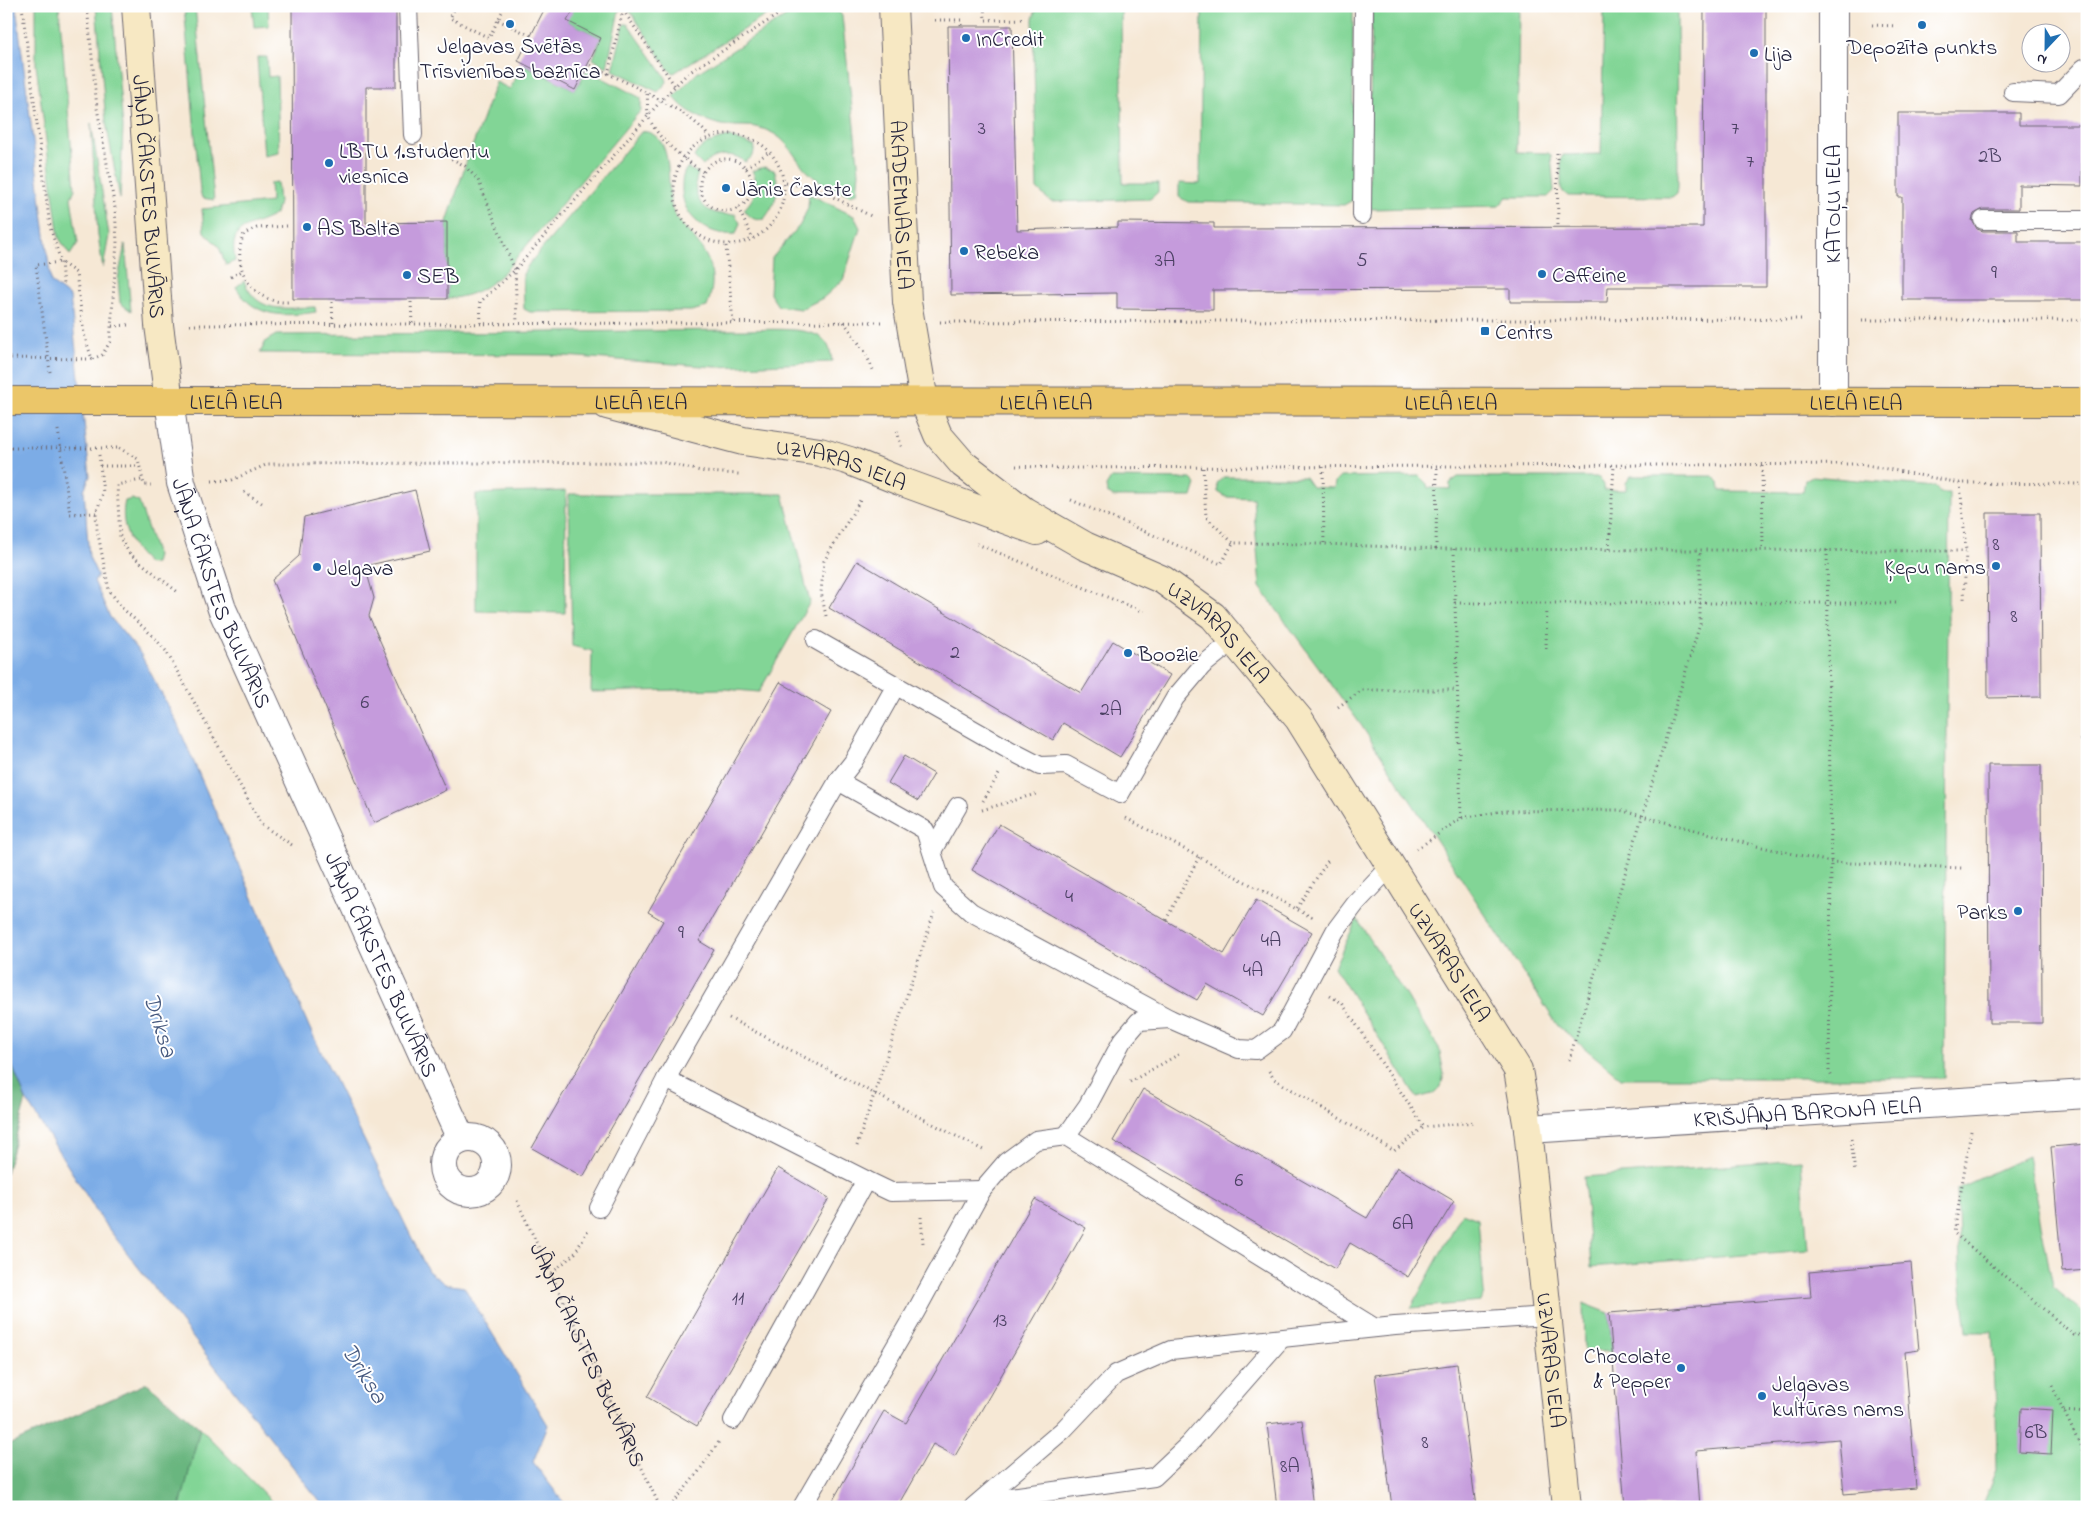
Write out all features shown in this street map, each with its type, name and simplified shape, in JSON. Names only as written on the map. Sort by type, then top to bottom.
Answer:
[{"type":"main road","name":"JĀŅA ČAKSTES BULVĀRIS","points":[[136,6],[159,325],[169,401]]},
{"type":"main road","name":"AKADĒMIJAS IELA","points":[[893,6],[909,322],[924,401]]},
{"type":"main road","name":"LIELĀ IELA","points":[[6,401],[2087,402]]},
{"type":"main road","name":"UZVARAS IELA","points":[[591,401],[743,442],[820,452],[850,461],[1004,520],[1085,546],[1163,580],[1213,616],[1300,719],[1518,1070],[1528,1129],[1567,1507]]},
{"type":"main road","name":"UZVARAS IELA","points":[[924,401],[938,435],[963,464],[1018,506],[1085,546]]},
{"type":"street","name":"KATOĻU IELA","points":[[1832,6],[1833,402]]},
{"type":"street","name":"JĀŅA ČAKSTES BULVĀRIS","points":[[169,401],[181,483],[222,609],[461,1139]]},
{"type":"street","name":"KRIŠJĀŅA BARONA IELA","points":[[1528,1129],[2087,1094]]},
{"type":"lane","points":[[408,6],[413,135]]},
{"type":"lane","points":[[1362,215],[1364,6]]},
{"type":"lane","points":[[2013,92],[2059,94],[2084,68],[2087,69]]},
{"type":"lane","points":[[1983,220],[2087,220]]},
{"type":"lane","points":[[816,640],[895,687],[1040,766],[1066,765],[1120,794],[1175,698],[1202,666],[1234,640]]},
{"type":"lane","points":[[599,1208],[666,1079],[707,1006],[838,781],[853,762],[895,687]]},
{"type":"lane","points":[[838,781],[925,830],[943,888],[971,912],[1170,1019],[1239,1049],[1256,1050],[1282,1030],[1335,931],[1356,903],[1391,866]]},
{"type":"lane","points":[[932,851],[958,806]]},
{"type":"lane","points":[[1066,1136],[1088,1105],[1122,1041],[1139,1021],[1170,1019]]},
{"type":"lane","points":[[666,1079],[890,1192],[982,1190]]},
{"type":"lane","points":[[802,1507],[916,1311],[982,1190],[1006,1162],[1036,1140],[1066,1136],[1375,1328]]},
{"type":"lane","points":[[733,1420],[866,1180]]},
{"type":"lane","points":[[979,1505],[1062,1430],[1116,1374],[1170,1350],[1375,1328],[1547,1316]]},
{"type":"lane","points":[[979,1505],[1154,1477],[1189,1444],[1282,1339]]},
{"type":"path","points":[[22,6],[50,227],[61,262],[63,284]]},
{"type":"path","points":[[6,358],[92,359],[102,355],[110,342],[113,277],[117,242],[115,208],[97,108],[87,6]]},
{"type":"path","points":[[456,6],[450,18],[489,38],[505,6]]},
{"type":"path","points":[[481,323],[480,302],[516,270],[675,86],[687,74],[791,6]]},
{"type":"path","points":[[935,9],[984,6],[985,20],[1025,19]]},
{"type":"path","points":[[624,8],[675,86]]},
{"type":"path","points":[[608,74],[624,8]]},
{"type":"path","points":[[498,20],[531,36]]},
{"type":"path","points":[[935,20],[961,20],[961,26]]},
{"type":"path","points":[[1872,25],[1897,26]]},
{"type":"path","points":[[590,65],[661,101],[704,127],[708,136]]},
{"type":"path","points":[[647,94],[648,115],[667,143],[683,158],[703,172]]},
{"type":"path","points":[[730,133],[749,138],[769,152],[780,166],[786,183],[782,210],[769,229],[749,242],[726,246],[702,238],[684,222],[679,212],[674,188],[676,175],[683,158],[697,142],[708,136],[730,133]]},
{"type":"path","points":[[413,135],[465,166],[478,180],[516,270],[517,323]]},
{"type":"path","points":[[746,168],[769,152]]},
{"type":"path","points":[[1557,152],[1558,227]]},
{"type":"path","points":[[722,159],[739,162],[746,168],[752,184],[751,193],[747,201],[738,208],[725,211],[709,205],[700,190],[703,172],[714,162],[722,159]]},
{"type":"path","points":[[786,183],[819,190],[874,218]]},
{"type":"path","points":[[738,208],[753,239]]},
{"type":"path","points":[[287,226],[258,228],[244,234],[239,245],[242,271],[256,292],[266,300],[275,303],[288,302]]},
{"type":"path","points":[[726,246],[733,322]]},
{"type":"path","points":[[61,262],[76,273],[84,334],[92,359]]},
{"type":"path","points":[[231,277],[242,271]]},
{"type":"path","points":[[332,302],[333,324]]},
{"type":"path","points":[[411,302],[412,324]]},
{"type":"path","points":[[112,326],[733,322],[2087,320]]},
{"type":"path","points":[[6,448],[119,448]]},
{"type":"path","points":[[99,455],[103,493],[96,513],[97,529],[109,590],[122,608],[153,636],[166,651],[262,825],[292,845]]},
{"type":"path","points":[[232,480],[268,464],[662,462],[705,472]]},
{"type":"path","points":[[1013,466],[1203,468],[1861,464],[1960,484],[2087,484]]},
{"type":"path","points":[[100,466],[139,466]]},
{"type":"path","points":[[1436,549],[1437,466]]},
{"type":"path","points":[[1609,550],[1614,466]]},
{"type":"path","points":[[1762,466],[1763,550]]},
{"type":"path","points":[[1323,467],[1324,544]]},
{"type":"path","points":[[1203,468],[1206,517],[1233,543],[1324,544],[1436,549],[1966,551]]},
{"type":"path","points":[[141,480],[117,485],[120,538],[130,554],[178,593]]},
{"type":"path","points":[[1960,484],[1966,551],[1964,600]]},
{"type":"path","points":[[244,492],[262,502]]},
{"type":"path","points":[[826,619],[821,592],[824,561],[862,497]]},
{"type":"path","points":[[1066,498],[1221,564],[1233,543]]},
{"type":"path","points":[[971,542],[1144,612]]},
{"type":"path","points":[[1454,549],[1456,690],[1461,818]]},
{"type":"path","points":[[1569,1060],[1700,624],[1700,550]]},
{"type":"path","points":[[1827,550],[1831,862],[1829,1071],[1849,1109],[1855,1174]]},
{"type":"path","points":[[1455,604],[1897,603]]},
{"type":"path","points":[[1546,649],[1547,604]]},
{"type":"path","points":[[1338,707],[1362,690],[1456,690]]},
{"type":"path","points":[[2080,740],[2087,738]]},
{"type":"path","points":[[1012,751],[977,811],[1043,792]]},
{"type":"path","points":[[1120,794],[1124,817],[1297,908],[1335,931]]},
{"type":"path","points":[[1425,843],[1461,818],[1504,811],[1619,810],[1643,814],[1757,846],[1831,862],[1962,868]]},
{"type":"path","points":[[1166,920],[1199,857]]},
{"type":"path","points":[[1297,908],[1329,859]]},
{"type":"path","points":[[849,1171],[943,888]]},
{"type":"path","points":[[1307,984],[1342,1003],[1424,1127]]},
{"type":"path","points":[[707,1006],[1006,1162]]},
{"type":"path","points":[[1129,1082],[1210,1036]]},
{"type":"path","points":[[1256,1050],[1274,1079],[1394,1151],[1424,1127],[1474,1122]]},
{"type":"path","points":[[1971,1131],[1954,1233],[2074,1335],[2087,1336]]},
{"type":"path","name":"JĀŅA ČAKSTES BULVĀRIS","points":[[517,1201],[660,1507]]},
{"type":"path","points":[[552,1273],[575,1253],[599,1208]]},
{"type":"path","points":[[2052,1386],[2087,1460]]},
{"type":"path","points":[[2064,1411],[2087,1413]]},
{"type":"path","points":[[670,1507],[697,1474],[733,1420]]},
{"type":"green space","points":[[36,6],[59,6],[75,189],[71,198],[78,243],[70,255],[59,238],[36,65]]},
{"type":"green space","points":[[96,6],[112,6],[123,127],[120,199],[106,122]]},
{"type":"green space","points":[[184,6],[195,6],[214,200],[202,198],[200,191]]},
{"type":"green space","points":[[252,6],[268,6],[269,26],[254,27]]},
{"type":"green space","points":[[564,6],[620,6],[607,67],[593,59],[601,38],[567,21]]},
{"type":"green space","points":[[628,6],[755,6],[771,12],[674,73],[669,70]]},
{"type":"green space","points":[[802,6],[835,6],[842,16],[859,172],[857,193],[850,195],[816,179],[801,164],[783,140],[769,131],[755,127],[723,125],[706,120],[687,110],[674,96],[697,73]]},
{"type":"green space","points":[[1037,6],[1121,6],[1123,183],[1158,183],[1158,192],[1150,199],[1051,202],[1037,189],[1033,19]]},
{"type":"green space","points":[[1202,6],[1353,6],[1353,200],[1344,205],[1188,202],[1179,197],[1179,183],[1200,184]]},
{"type":"green space","points":[[1374,6],[1519,6],[1517,152],[1548,153],[1551,155],[1554,191],[1548,197],[1507,197],[1499,206],[1372,209],[1368,206],[1372,11]]},
{"type":"green space","points":[[1607,6],[1676,6],[1677,8],[1678,187],[1677,193],[1672,197],[1568,196],[1561,190],[1561,159],[1563,155],[1601,154],[1604,12]]},
{"type":"green space","points":[[624,24],[628,24],[666,78],[667,82],[658,92],[613,70]]},
{"type":"green space","points":[[257,57],[267,57],[268,77],[277,76],[279,153],[264,156]]},
{"type":"green space","points":[[523,64],[575,90],[587,70],[641,98],[641,110],[506,270],[480,290],[447,299],[447,222],[465,166],[496,82],[510,89]]},
{"type":"green space","points":[[91,123],[109,235],[103,268],[98,235]]},
{"type":"green space","points":[[642,131],[653,134],[660,141],[668,163],[672,209],[708,259],[712,286],[707,307],[691,311],[530,312],[524,309],[523,274],[529,264]]},
{"type":"green space","points":[[729,137],[755,146],[753,156],[745,162],[735,156],[723,155],[712,159],[703,166],[694,157],[704,146],[713,141]]},
{"type":"green space","points":[[764,167],[774,170],[777,190],[768,214],[764,219],[758,220],[750,217],[744,209],[751,201],[755,191],[756,181],[752,171]]},
{"type":"green space","points":[[687,168],[698,173],[696,192],[703,206],[717,213],[735,214],[740,223],[736,234],[715,232],[706,228],[691,215],[686,207],[682,186]]},
{"type":"green space","points":[[277,182],[279,202],[276,214],[244,228],[238,233],[234,248],[235,261],[226,265],[219,247],[204,232],[202,209],[271,202],[270,183]]},
{"type":"green space","points":[[809,194],[854,216],[860,228],[843,280],[823,298],[801,309],[778,306],[770,294],[772,258],[800,225],[808,208]]},
{"type":"green space","points":[[125,244],[131,311],[120,303],[118,279]]},
{"type":"green space","points":[[244,281],[257,300],[265,304],[283,308],[315,307],[316,312],[292,315],[270,313],[261,310],[251,305],[236,287]]},
{"type":"green space","points":[[781,329],[817,335],[828,345],[832,362],[716,367],[550,355],[260,353],[266,341],[276,335]]},
{"type":"green space","points":[[1419,476],[1427,484],[1428,488],[1450,489],[1450,483],[1458,477],[1599,477],[1604,485],[1604,490],[1626,490],[1626,483],[1631,476],[1713,476],[1719,482],[1720,491],[1803,492],[1805,480],[1812,476],[1936,487],[1940,493],[1949,493],[1944,1078],[1621,1078],[1558,1026],[1361,725],[1260,587],[1253,498],[1226,497],[1218,492],[1217,483],[1224,477],[1305,477],[1312,487],[1334,488],[1335,482],[1340,477]]},
{"type":"green space","points":[[1111,478],[1191,479],[1196,484],[1192,497],[1114,497],[1107,493],[1106,486]]},
{"type":"green space","points":[[566,491],[565,613],[476,611],[476,494]]},
{"type":"green space","points":[[569,494],[783,494],[810,602],[759,692],[724,689],[591,692],[592,651],[572,646]]},
{"type":"green space","points":[[132,499],[139,502],[157,556],[155,563],[149,564],[137,551],[125,528],[125,501]]},
{"type":"green space","points":[[1357,919],[1439,1048],[1444,1074],[1441,1087],[1432,1094],[1417,1098],[1334,967]]},
{"type":"green space","points":[[6,1050],[26,1100],[6,1173]]},
{"type":"green space","points":[[2028,1156],[2053,1287],[2087,1316],[2087,1507],[1982,1507],[1997,1470],[1992,1331],[1967,1331],[1961,1286],[1957,1189]]},
{"type":"green space","points":[[1801,1160],[1808,1250],[1591,1267],[1584,1177]]},
{"type":"green space","points":[[1462,1213],[1478,1219],[1484,1293],[1481,1302],[1411,1308]]},
{"type":"green space","points":[[1583,1303],[1609,1313],[1612,1352],[1584,1351]]},
{"type":"green space","points":[[147,1383],[200,1428],[180,1507],[6,1507],[6,1446]]},
{"type":"green space","points":[[200,1428],[277,1507],[180,1507]]},
{"type":"water","name":"Driksa","points":[[6,6],[16,6],[51,282],[70,297],[90,476],[84,490],[89,557],[98,576],[94,581],[110,617],[140,653],[176,721],[310,1029],[428,1271],[445,1284],[464,1287],[548,1425],[533,1462],[567,1507],[324,1507],[104,1223],[26,1100],[6,1050]]},
{"type":"building","name":"LBTU 1.studentu viesnīca","points":[[292,6],[396,6],[396,87],[366,87],[366,223],[447,222],[447,299],[293,299]]},
{"type":"building","points":[[546,6],[576,6],[567,21],[601,38],[575,90],[518,61]]},
{"type":"building","points":[[1704,6],[1766,6],[1766,287],[1608,287],[1607,302],[1510,302],[1510,289],[1213,290],[1213,310],[1117,309],[1117,293],[951,295],[948,26],[1012,26],[1017,230],[1118,227],[1118,222],[1214,223],[1214,228],[1703,227]]},
{"type":"building","points":[[1898,113],[2019,113],[2019,125],[2082,125],[2082,186],[2019,185],[2019,209],[1983,209],[1974,214],[1972,220],[1977,229],[1983,231],[2018,231],[2018,242],[2086,242],[2087,300],[1902,300],[1902,197],[1898,197]]},
{"type":"building","points":[[415,490],[430,551],[365,566],[374,598],[369,616],[446,790],[374,823],[272,580],[299,556],[304,517]]},
{"type":"building","points":[[1987,513],[2040,513],[2041,697],[1988,698]]},
{"type":"building","points":[[857,561],[1081,693],[1113,641],[1170,675],[1120,757],[1063,723],[1053,740],[829,608]]},
{"type":"building","points":[[780,682],[831,712],[699,941],[714,950],[583,1177],[532,1148],[663,921],[648,912]]},
{"type":"building","points":[[904,756],[934,774],[918,801],[888,783]]},
{"type":"building","points":[[1988,765],[2041,765],[2042,1023],[1989,1023]]},
{"type":"building","points":[[999,824],[1224,954],[1256,900],[1312,932],[1263,1016],[1207,984],[1197,1000],[972,870]]},
{"type":"building","points":[[1143,1089],[1367,1218],[1397,1167],[1454,1201],[1408,1277],[1350,1243],[1335,1269],[1113,1141]]},
{"type":"building","points":[[2087,1144],[2087,1270],[2062,1272],[2051,1147]]},
{"type":"building","points":[[778,1168],[829,1198],[697,1426],[647,1397]]},
{"type":"building","points":[[1035,1199],[1086,1228],[955,1456],[933,1444],[897,1507],[829,1507],[884,1411],[906,1423]]},
{"type":"building","name":"Jelgavas kultūras nams","points":[[1911,1263],[1919,1350],[1905,1352],[1916,1488],[1844,1494],[1839,1439],[1696,1451],[1700,1507],[1625,1507],[1609,1313],[1811,1297],[1809,1272]]},
{"type":"building","points":[[1457,1364],[1476,1507],[1392,1507],[1375,1375]]},
{"type":"building","points":[[2021,1408],[2053,1410],[2051,1454],[2019,1452]]},
{"type":"building","points":[[1302,1420],[1313,1507],[1277,1507],[1267,1424]]},
{"type":"place","name":"Jelgavas Svētās Trīsvienības baznīca","points":[[510,24]]},
{"type":"place","name":"Depozīta punkts","points":[[1922,25]]},
{"type":"place","name":"InCredit","points":[[966,38]]},
{"type":"place","name":"Lija","points":[[1754,53]]},
{"type":"place","name":"LBTU 1.studentu viesnīca","points":[[329,163]]},
{"type":"place","name":"Jānis Čakste","points":[[726,188]]},
{"type":"place","name":"AS Balta","points":[[307,227]]},
{"type":"place","name":"Rebeka","points":[[964,251]]},
{"type":"place","name":"Caffeine","points":[[1542,274]]},
{"type":"place","name":"SEB","points":[[407,275]]},
{"type":"place","name":"Centrs","points":[[1485,331]]},
{"type":"place","name":"Ķepu nams","points":[[1996,566]]},
{"type":"place","name":"Jelgava","points":[[317,567]]},
{"type":"place","name":"Boozie","points":[[1128,653]]},
{"type":"place","name":"Parks","points":[[2018,911]]},
{"type":"place","name":"Chocolate & Pepper","points":[[1681,1368]]},
{"type":"place","name":"Jelgavas kultūras nams","points":[[1762,1396]]}]
